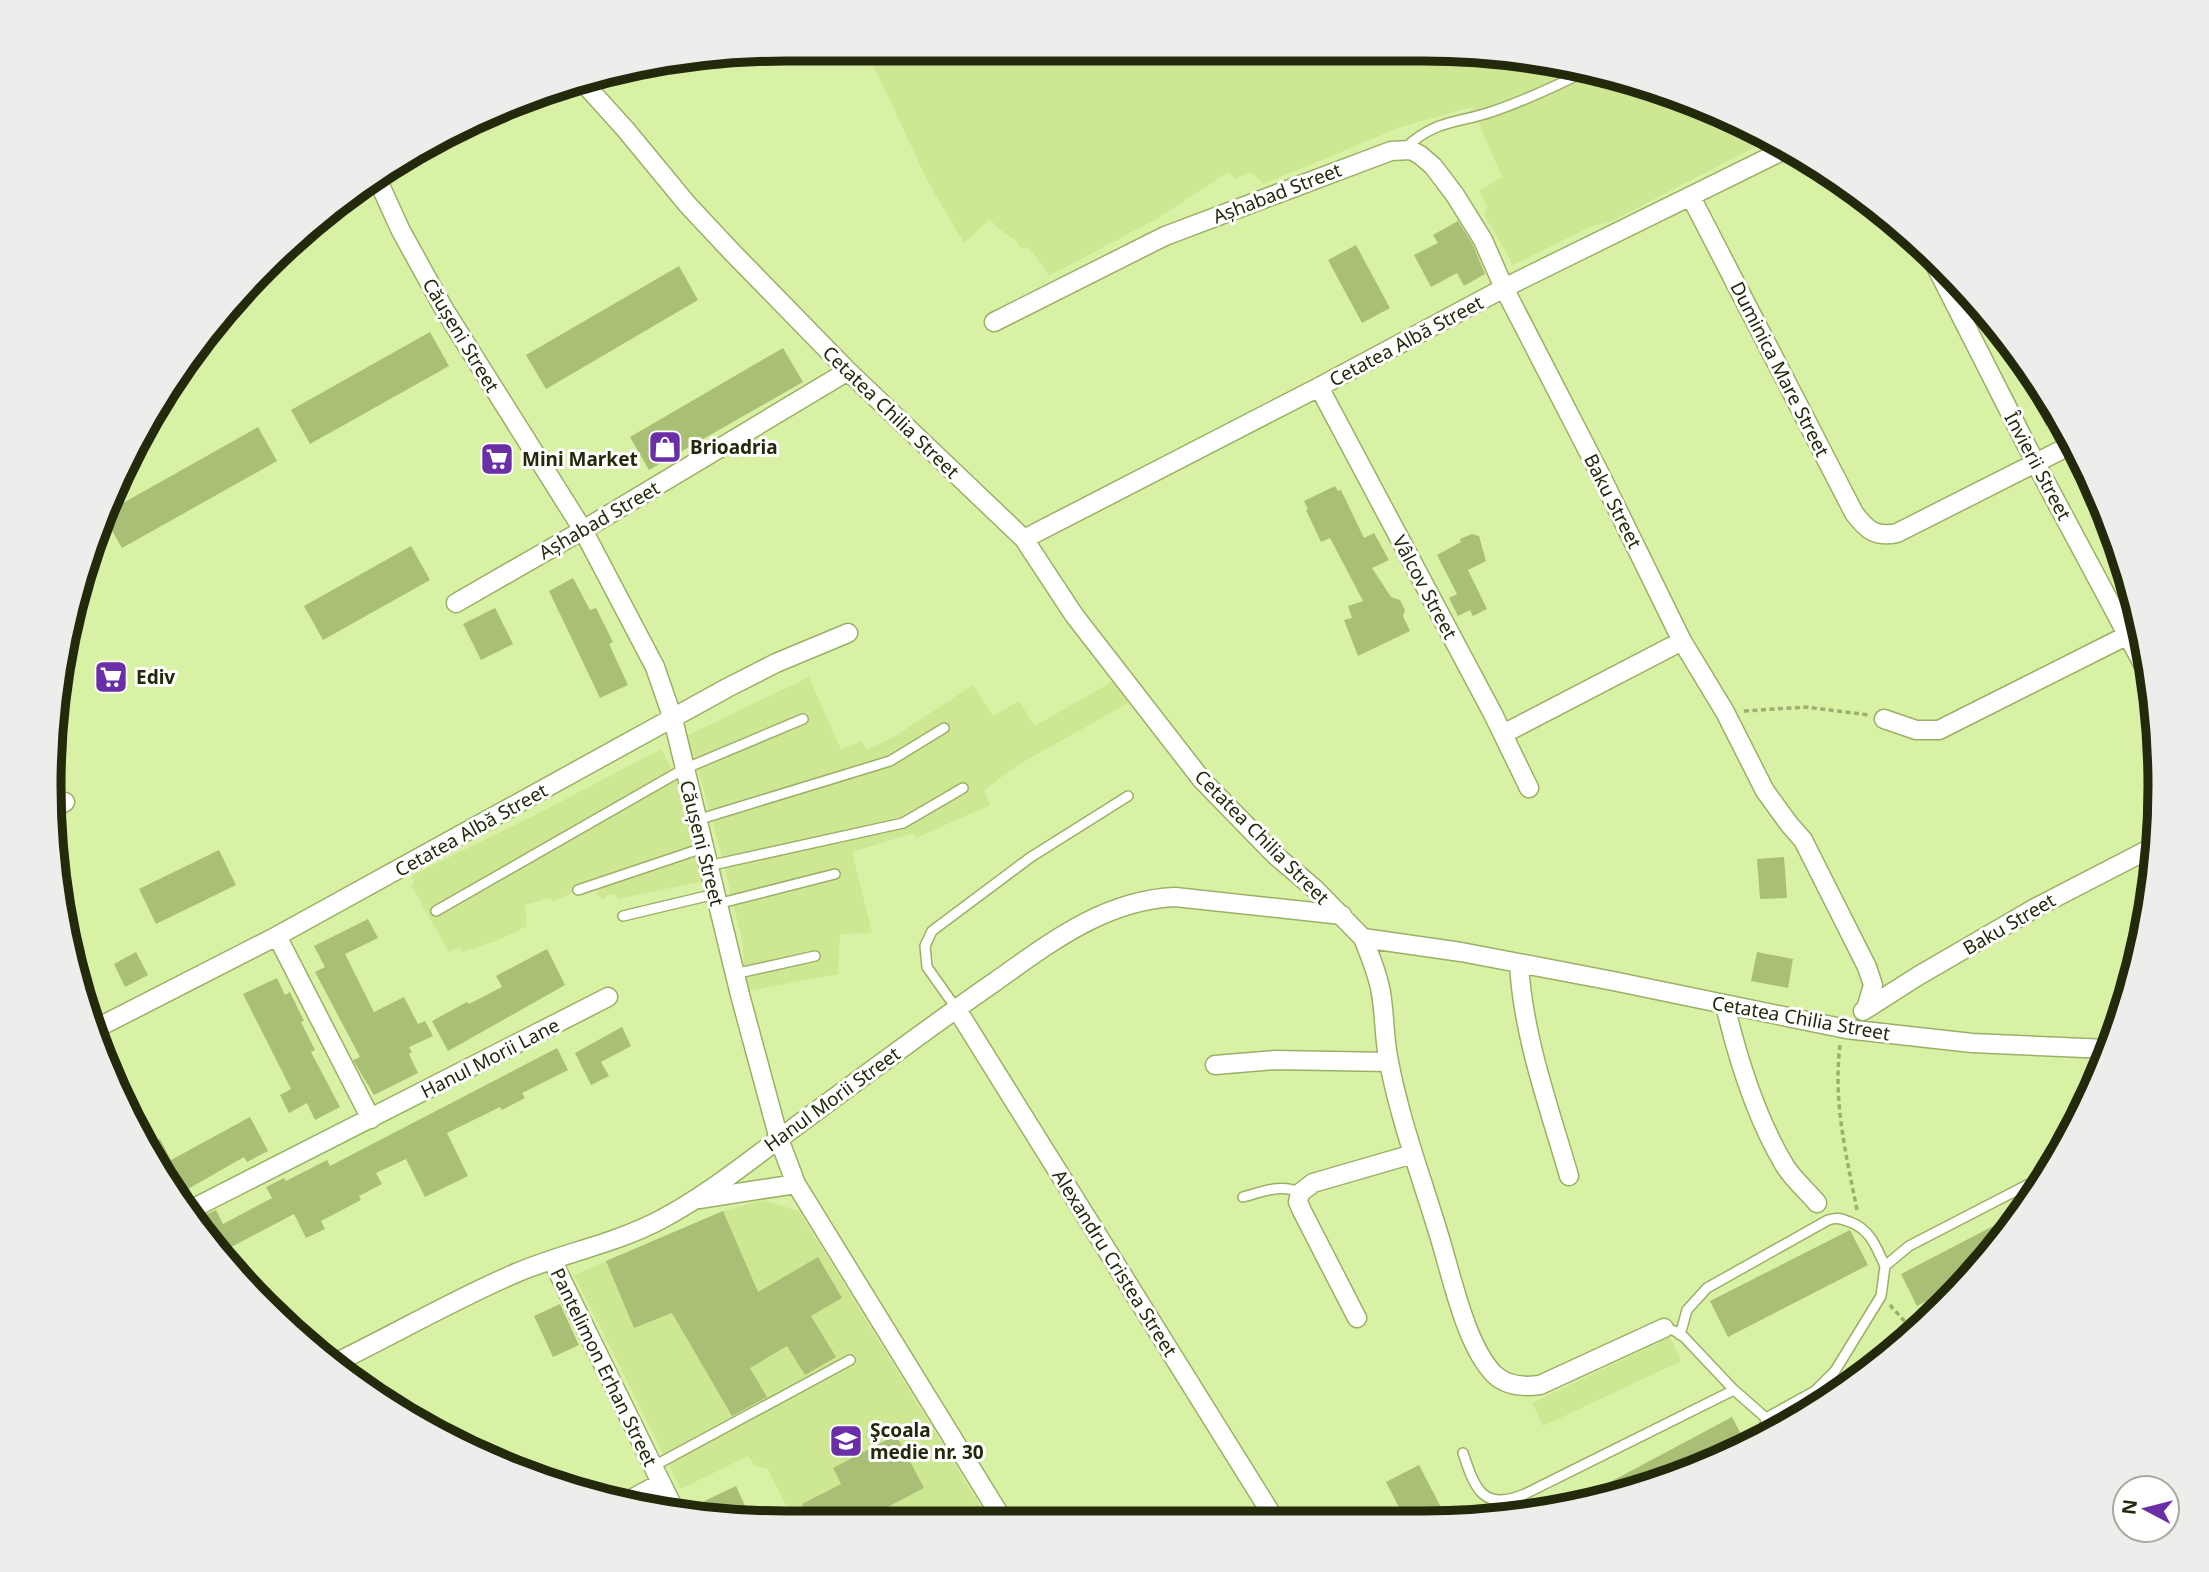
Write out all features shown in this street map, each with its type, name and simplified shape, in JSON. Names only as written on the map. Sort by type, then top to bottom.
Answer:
[{"type":"street","name":"Cetatea Chilia Street","points":[[589,89],[687,204],[848,371],[1024,539],[1074,615],[1202,780],[1275,855],[1363,937],[1461,952],[1845,1028],[1972,1043],[2098,1049]]},
{"type":"street","points":[[1404,149],[1420,155],[1433,166],[1455,195],[1490,253],[1504,288]]},
{"type":"street","name":"Așhabad Street","points":[[994,321],[1166,236],[1379,155],[1404,149]]},
{"type":"street","name":"Cetatea Albă Street","points":[[1024,539],[1504,288],[1777,154]]},
{"type":"street","name":"Căușeni Street","points":[[380,185],[401,231],[470,354],[521,429],[583,530],[655,667],[673,719],[734,974],[779,1139],[796,1184],[997,1511]]},
{"type":"street","name":"Duminica Mare Street","points":[[1691,197],[1854,513],[1865,528],[1877,534],[1897,533],[2036,464]]},
{"type":"street","name":"Învierii Street","points":[[1945,284],[2036,464],[2129,625]]},
{"type":"street","name":"Baku Street","points":[[1504,288],[1682,640],[1725,712],[1765,791],[1803,840],[1867,967],[1873,985],[1866,1009]]},
{"type":"street","name":"Așhabad Street","points":[[456,603],[848,371]]},
{"type":"street","name":"Vâlcov Street","points":[[1319,387],[1529,788]]},
{"type":"street","points":[[2036,464],[2064,449]]},
{"type":"street","name":"Cetatea Albă Street","points":[[102,1024],[277,936],[776,663],[848,633]]},
{"type":"street","points":[[1884,719],[1916,730],[1939,730],[2131,634]]},
{"type":"street","points":[[1503,734],[1682,640]]},
{"type":"street","name":"Baku Street","points":[[1845,1028],[1866,1009],[2035,908],[2144,851]]},
{"type":"street","name":"Hanul Morii Street","points":[[343,1359],[496,1282],[551,1260],[589,1250],[659,1221],[695,1200],[956,1008],[1052,941],[1121,906],[1153,898],[1175,897],[1342,915]]},
{"type":"street","points":[[277,936],[371,1119]]},
{"type":"street","points":[[1363,937],[1381,991],[1389,1062],[1413,1154],[1461,1309],[1487,1367],[1498,1378],[1521,1386],[1540,1385],[1672,1331]]},
{"type":"street","points":[[1519,964],[1523,1007],[1569,1176]]},
{"type":"street","name":"Hanul Morii Lane","points":[[196,1207],[608,996]]},
{"type":"street","points":[[1725,1005],[1757,1109],[1786,1168],[1817,1203]]},
{"type":"street","name":"Alexandru Cristea Street","points":[[956,1008],[1270,1511]]},
{"type":"street","points":[[1215,1065],[1275,1060],[1389,1062]]},
{"type":"street","points":[[1357,1318],[1302,1211],[1298,1202],[1300,1193],[1313,1183],[1413,1154]]},
{"type":"street","points":[[695,1200],[796,1184]]},
{"type":"street","name":"Pantelimon Erhan Street","points":[[551,1260],[669,1501]]},
{"type":"street","points":[[638,1495],[661,1483]]},
{"type":"lane","points":[[1404,149],[1420,134],[1439,125],[1490,113],[1573,77]]},
{"type":"lane","points":[[436,911],[684,769],[803,719]]},
{"type":"lane","points":[[697,820],[890,761],[944,728]]},
{"type":"lane","points":[[708,866],[903,823],[963,788]]},
{"type":"lane","points":[[956,1008],[927,967],[925,946],[932,931],[1031,857],[1128,796]]},
{"type":"lane","points":[[578,890],[704,848]]},
{"type":"lane","points":[[622,916],[835,874]]},
{"type":"lane","points":[[734,974],[815,956]]},
{"type":"lane","points":[[1885,1266],[1909,1246],[2028,1185]]},
{"type":"lane","points":[[1243,1197],[1278,1188],[1291,1188],[1300,1193]]},
{"type":"lane","points":[[1837,1217],[1860,1226],[1869,1233],[1885,1266],[1881,1296],[1835,1371],[1815,1391],[1766,1418],[1672,1331],[1686,1310],[1707,1288],[1828,1220],[1837,1217]]},
{"type":"lane","points":[[652,1467],[850,1360]]},
{"type":"lane","points":[[1463,1453],[1470,1475],[1485,1497],[1500,1502],[1512,1500],[1734,1390]]},
{"type":"lane","points":[[1765,1425],[1766,1418]]},
{"type":"path","points":[[1725,712],[1806,707],[1861,712],[1884,719]]},
{"type":"path","points":[[1845,1028],[1836,1072],[1839,1121],[1860,1226]]},
{"type":"path","points":[[1881,1296],[1907,1325]]},
{"type":"shaded area","points":[[872,61],[1423,61],[1518,67],[1611,86],[1656,100],[1700,116],[1760,144],[1610,222],[1590,227],[1513,265],[1484,214],[1487,206],[1479,191],[1502,177],[1472,107],[1401,127],[1264,184],[1249,172],[1236,179],[1228,172],[1160,217],[1049,276],[1029,247],[1022,249],[990,219],[964,243],[929,184]]},
{"type":"shaded area","points":[[809,677],[841,750],[862,741],[867,750],[897,735],[973,685],[993,716],[1019,701],[1035,726],[1115,680],[1128,703],[1018,765],[984,790],[990,805],[916,838],[914,833],[852,852],[872,933],[840,934],[838,974],[748,991],[743,944],[719,845],[698,770],[684,737]]},
{"type":"shaded area","points":[[661,749],[686,806],[703,881],[618,899],[615,894],[607,895],[604,900],[597,894],[604,883],[571,893],[554,902],[550,898],[525,905],[527,926],[496,941],[462,952],[460,947],[449,952],[411,885],[414,883],[411,876]]},
{"type":"shaded area","points":[[763,1200],[799,1211],[983,1511],[789,1511],[767,1468],[755,1466],[748,1456],[681,1489],[574,1275],[723,1211]]},
{"type":"shaded area","points":[[1670,1337],[1681,1361],[1543,1426],[1532,1403]]},
{"type":"building","points":[[1458,221],[1473,245],[1485,274],[1464,286],[1457,273],[1431,287],[1414,255],[1438,243],[1433,235]]},
{"type":"building","points":[[1356,245],[1390,308],[1362,323],[1328,260]]},
{"type":"building","points":[[679,266],[698,300],[546,389],[526,355]]},
{"type":"building","points":[[430,332],[449,366],[310,444],[291,410]]},
{"type":"building","points":[[783,348],[803,382],[649,470],[630,437]]},
{"type":"building","points":[[2029,388],[2051,424],[2046,426]]},
{"type":"building","points":[[258,427],[277,461],[122,548],[110,526],[117,506]]},
{"type":"building","points":[[1335,486],[1338,491],[1341,490],[1364,538],[1374,533],[1389,560],[1372,568],[1391,597],[1400,600],[1410,631],[1358,656],[1344,620],[1352,618],[1348,606],[1363,601],[1330,538],[1321,542],[1304,501]]},
{"type":"building","points":[[1472,534],[1479,536],[1486,561],[1468,570],[1487,609],[1473,616],[1470,610],[1458,616],[1449,598],[1457,594],[1437,555]]},
{"type":"building","points":[[411,546],[430,580],[323,640],[304,606]]},
{"type":"building","points":[[573,578],[590,610],[596,608],[613,642],[609,644],[628,685],[600,698],[549,591]]},
{"type":"building","points":[[495,608],[513,644],[481,660],[463,624]]},
{"type":"building","points":[[219,850],[236,885],[156,924],[139,889]]},
{"type":"building","points":[[1784,857],[1787,898],[1760,899],[1757,859]]},
{"type":"building","points":[[368,919],[378,938],[345,954],[374,1012],[404,997],[418,1024],[425,1021],[433,1036],[409,1047],[412,1052],[409,1054],[418,1073],[374,1095],[353,1060],[360,1057],[315,972],[325,967],[314,946]]},
{"type":"building","points":[[547,949],[565,985],[448,1051],[432,1021],[502,987],[496,976]]},
{"type":"building","points":[[136,952],[148,975],[125,987],[114,964]]},
{"type":"building","points":[[1757,952],[1793,959],[1788,988],[1751,981]]},
{"type":"building","points":[[277,978],[285,995],[290,992],[315,1050],[311,1052],[340,1107],[315,1120],[307,1103],[289,1113],[280,1095],[291,1089],[243,994]]},
{"type":"building","points":[[622,1027],[631,1046],[601,1062],[609,1076],[591,1085],[575,1053]]},
{"type":"building","points":[[557,1048],[568,1070],[522,1093],[525,1098],[502,1110],[500,1107],[447,1133],[468,1176],[425,1197],[406,1159],[376,1173],[382,1184],[359,1196],[361,1200],[321,1221],[325,1229],[306,1238],[294,1214],[228,1249],[203,1216],[216,1210],[223,1224],[272,1198],[266,1187],[284,1178],[286,1181],[327,1160],[330,1166]]},
{"type":"building","points":[[250,1117],[268,1151],[247,1162],[244,1157],[184,1191],[155,1142],[160,1139],[171,1160]]},
{"type":"building","points":[[723,1211],[758,1292],[818,1257],[842,1298],[811,1316],[836,1357],[805,1375],[787,1346],[750,1368],[767,1397],[732,1416],[672,1313],[634,1328],[606,1261]]},
{"type":"building","points":[[2002,1221],[1968,1264],[1937,1296],[1917,1306],[1901,1274]]},
{"type":"building","points":[[1850,1230],[1868,1265],[1728,1337],[1710,1301]]},
{"type":"building","points":[[560,1304],[579,1345],[553,1357],[534,1316]]},
{"type":"building","points":[[1732,1417],[1742,1437],[1656,1472],[1596,1489]]},
{"type":"building","points":[[896,1435],[924,1488],[880,1511],[805,1511],[802,1504],[841,1484],[833,1468]]},
{"type":"building","points":[[1419,1465],[1442,1510],[1401,1511],[1386,1482]]},
{"type":"building","points":[[736,1486],[747,1509],[699,1506]]},
{"type":"place","name":"Brioadria","points":[[665,447]]},
{"type":"place","name":"Mini Market","points":[[497,459]]},
{"type":"place","name":"Ediv","points":[[111,677]]},
{"type":"place","name":"Şcoala medie nr. 30","points":[[846,1441]]}]
